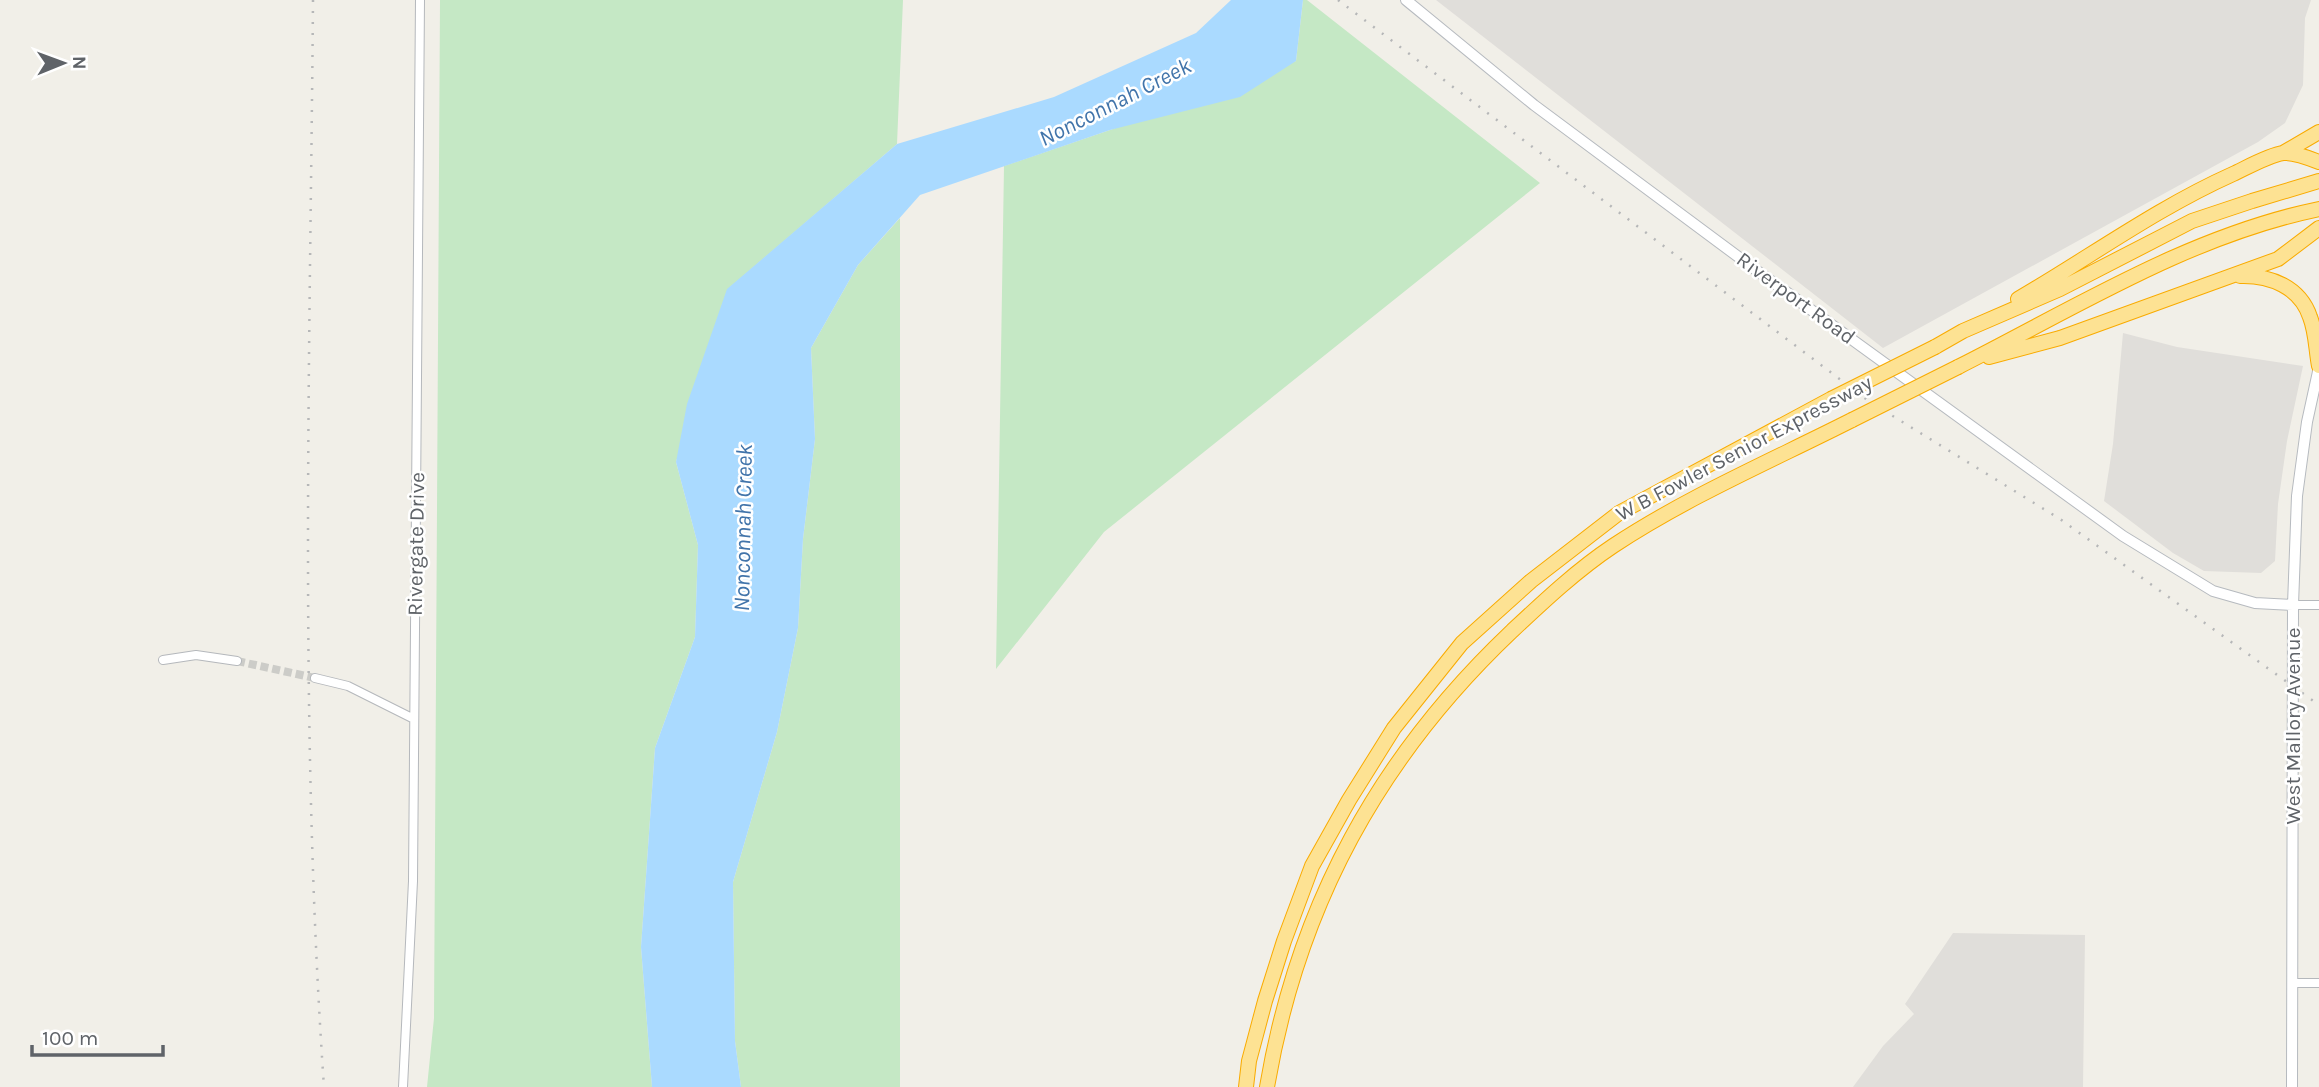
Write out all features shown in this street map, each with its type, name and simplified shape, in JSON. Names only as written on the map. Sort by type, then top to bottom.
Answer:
[{"type":"highway","points":[[2061,281],[2147,219],[2203,187],[2283,153],[2319,132]]},
{"type":"highway","points":[[2283,153],[2308,157],[2319,162]]},
{"type":"highway","name":"W B Fowler Senior Expressway","points":[[1246,1087],[1249,1061],[1265,1002],[1311,866],[1394,728],[1462,643],[1531,580],[1619,513],[1831,399],[2061,281],[2192,221],[2319,181]]},
{"type":"highway","name":"W B Fowler Senior Expressway","points":[[1267,1087],[1291,981],[1326,884],[1363,813],[1414,737],[1474,666],[1546,598],[1612,546],[1675,509],[2146,270],[2218,239],[2319,209]]},
{"type":"highway","points":[[1963,365],[2060,338],[2278,259],[2319,228]]},
{"type":"highway","points":[[2228,277],[2269,278],[2280,282],[2299,298],[2311,318],[2319,367]]},
{"type":"main road","name":"Riverport Road","points":[[1405,0],[1534,105],[2123,536],[2213,591],[2255,603],[2293,605]]},
{"type":"main road","name":"West Mallory Avenue","points":[[2292,1087],[2293,605],[2297,496],[2307,422],[2319,367]]},
{"type":"street","name":"Rivergate Drive","points":[[403,1087],[412,913],[420,0]]},
{"type":"street","name":"Riverport Road","points":[[2293,605],[2319,605]]},
{"type":"street","points":[[163,660],[196,655],[237,661]]},
{"type":"street","points":[[315,678],[348,685],[414,719]]},
{"type":"street","points":[[2292,983],[2319,983]]},
{"type":"shaded area","points":[[1436,0],[2311,0],[2305,18],[2303,85],[2285,123],[2258,142],[1883,348]]},
{"type":"shaded area","points":[[2123,333],[2177,347],[2303,366],[2287,441],[2278,504],[2275,561],[2261,573],[2204,571],[2173,553],[2104,501],[2113,444]]},
{"type":"shaded area","points":[[1953,933],[2085,935],[2083,1087],[1853,1087],[1883,1046],[1914,1014],[1905,1004]]},
{"type":"green space","points":[[440,0],[903,0],[897,144],[728,289],[676,462],[698,545],[695,637],[655,748],[641,947],[652,1087],[427,1087],[434,1018]]},
{"type":"green space","points":[[1303,0],[1307,0],[1540,183],[1104,532],[996,669],[1004,166],[1296,61]]},
{"type":"green space","points":[[900,218],[900,1087],[741,1087],[735,1041],[733,882],[777,732],[798,628],[803,539],[815,439],[811,348],[858,265]]},
{"type":"water","name":"Nonconnah Creek","points":[[1231,0],[1303,0],[1296,61],[1240,97],[1110,130],[920,195],[858,265],[811,348],[815,439],[803,539],[798,628],[777,732],[733,882],[735,1041],[741,1087],[652,1087],[641,947],[655,748],[695,637],[698,545],[676,462],[687,404],[727,289],[897,144],[1054,97],[1196,33]]},
{"type":"tunnel","points":[[237,661],[315,678]]},
{"type":"railway","points":[[313,0],[309,680],[311,816],[324,1087]]},
{"type":"railway","points":[[1338,0],[1870,402],[2060,519],[2319,705]]}]
